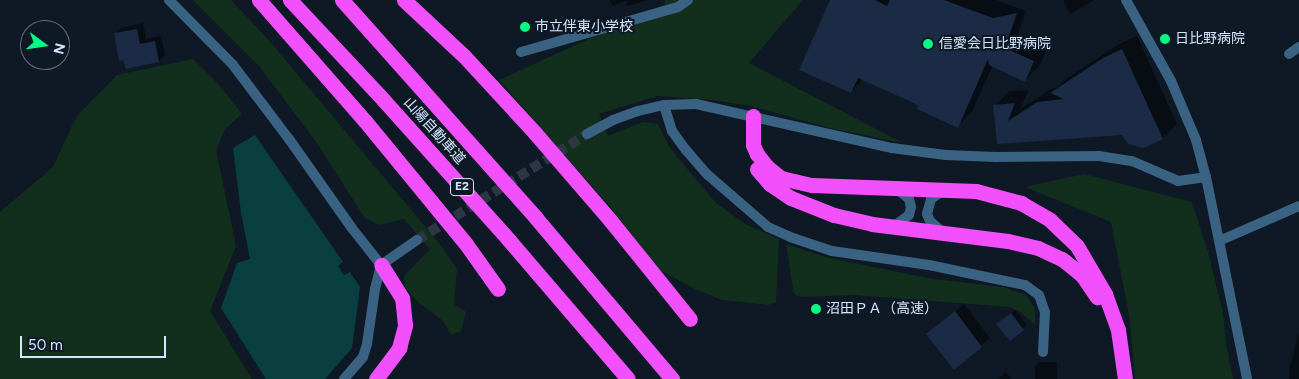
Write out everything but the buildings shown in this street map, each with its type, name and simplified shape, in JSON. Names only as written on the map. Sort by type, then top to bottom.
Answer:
[{"type":"highway","points":[[259,0],[365,121],[466,244],[498,289]]},
{"type":"highway","name":"山陽自動車道","points":[[290,0],[379,95],[508,239],[628,379]]},
{"type":"highway","name":"山陽自動車道","points":[[342,0],[536,218],[672,379]]},
{"type":"highway","points":[[404,0],[464,56],[536,133],[610,220],[690,319]]},
{"type":"highway","points":[[753,116],[753,145],[756,154],[766,167],[781,178],[812,185],[946,189],[991,194],[1021,203],[1050,220],[1064,231],[1087,260],[1108,302],[1118,330],[1125,379]]},
{"type":"highway","points":[[753,116],[750,144],[752,158],[761,174],[770,184],[791,198],[834,215],[893,227],[1008,241],[1038,248],[1062,259],[1082,275],[1104,311],[1118,379]]},
{"type":"highway","points":[[366,379],[390,348],[397,324],[395,295],[381,265]]},
{"type":"highway","points":[[376,379],[399,348],[405,325],[402,298],[381,265]]},
{"type":"street","points":[[168,0],[233,65],[289,139],[350,228],[381,265]]},
{"type":"street","points":[[521,52],[678,7],[688,0]]},
{"type":"street","points":[[1126,0],[1171,81],[1196,140],[1206,177],[1247,379]]},
{"type":"street","points":[[1289,54],[1299,47]]},
{"type":"street","points":[[587,134],[613,120],[664,105],[696,104],[892,148],[946,155],[996,157],[1099,156],[1132,161],[1178,181],[1206,177]]},
{"type":"street","points":[[664,105],[672,131],[686,150],[708,175],[768,227],[790,237],[832,251],[929,266],[1025,285],[1039,295],[1045,312],[1043,352]]},
{"type":"street","points":[[893,227],[909,215],[911,207],[909,199],[895,188]]},
{"type":"street","points":[[943,232],[930,221],[928,214],[931,199],[946,189]]},
{"type":"street","points":[[1219,241],[1299,206]]},
{"type":"street","points":[[344,379],[363,357],[381,265],[417,240]]},
{"type":"shaded area","points":[[193,0],[231,0],[267,38],[439,243],[457,269],[454,304],[466,312],[461,331],[451,335],[443,321],[418,302],[405,288],[404,276],[430,249],[404,219],[379,225],[364,217],[317,143],[259,66]]},
{"type":"shaded area","points":[[665,0],[803,0],[749,63],[903,143],[830,128],[751,106],[713,100],[657,96],[599,114],[608,136],[643,122],[658,124],[670,148],[716,203],[745,224],[779,239],[776,302],[768,305],[722,300],[695,289],[660,270],[612,209],[499,80],[665,4]]},
{"type":"shaded area","points":[[193,59],[220,86],[242,114],[225,129],[216,150],[236,246],[210,311],[252,379],[0,379],[0,212],[53,167],[76,117],[117,75]]},
{"type":"shaded area","points":[[255,135],[343,262],[338,266],[344,275],[350,272],[360,287],[352,348],[325,379],[266,379],[221,308],[237,263],[250,259],[241,213],[233,148]]},
{"type":"shaded area","points":[[1084,174],[1192,202],[1208,252],[1223,313],[1226,343],[1233,379],[1135,379],[1130,320],[1111,222],[1025,187]]},
{"type":"shaded area","points":[[786,244],[829,258],[933,279],[1003,287],[1026,295],[1035,309],[1035,325],[1021,312],[1010,307],[855,295],[802,297],[794,294]]},
{"type":"tunnel","points":[[417,240],[587,134]]},
{"type":"place","name":"市立伴東小学校","points":[[525,27]]},
{"type":"place","name":"日比野病院","points":[[1165,39]]},
{"type":"place","name":"信愛会日比野病院","points":[[928,44]]},
{"type":"place","name":"沼田ＰＡ（高速）","points":[[816,309]]}]
